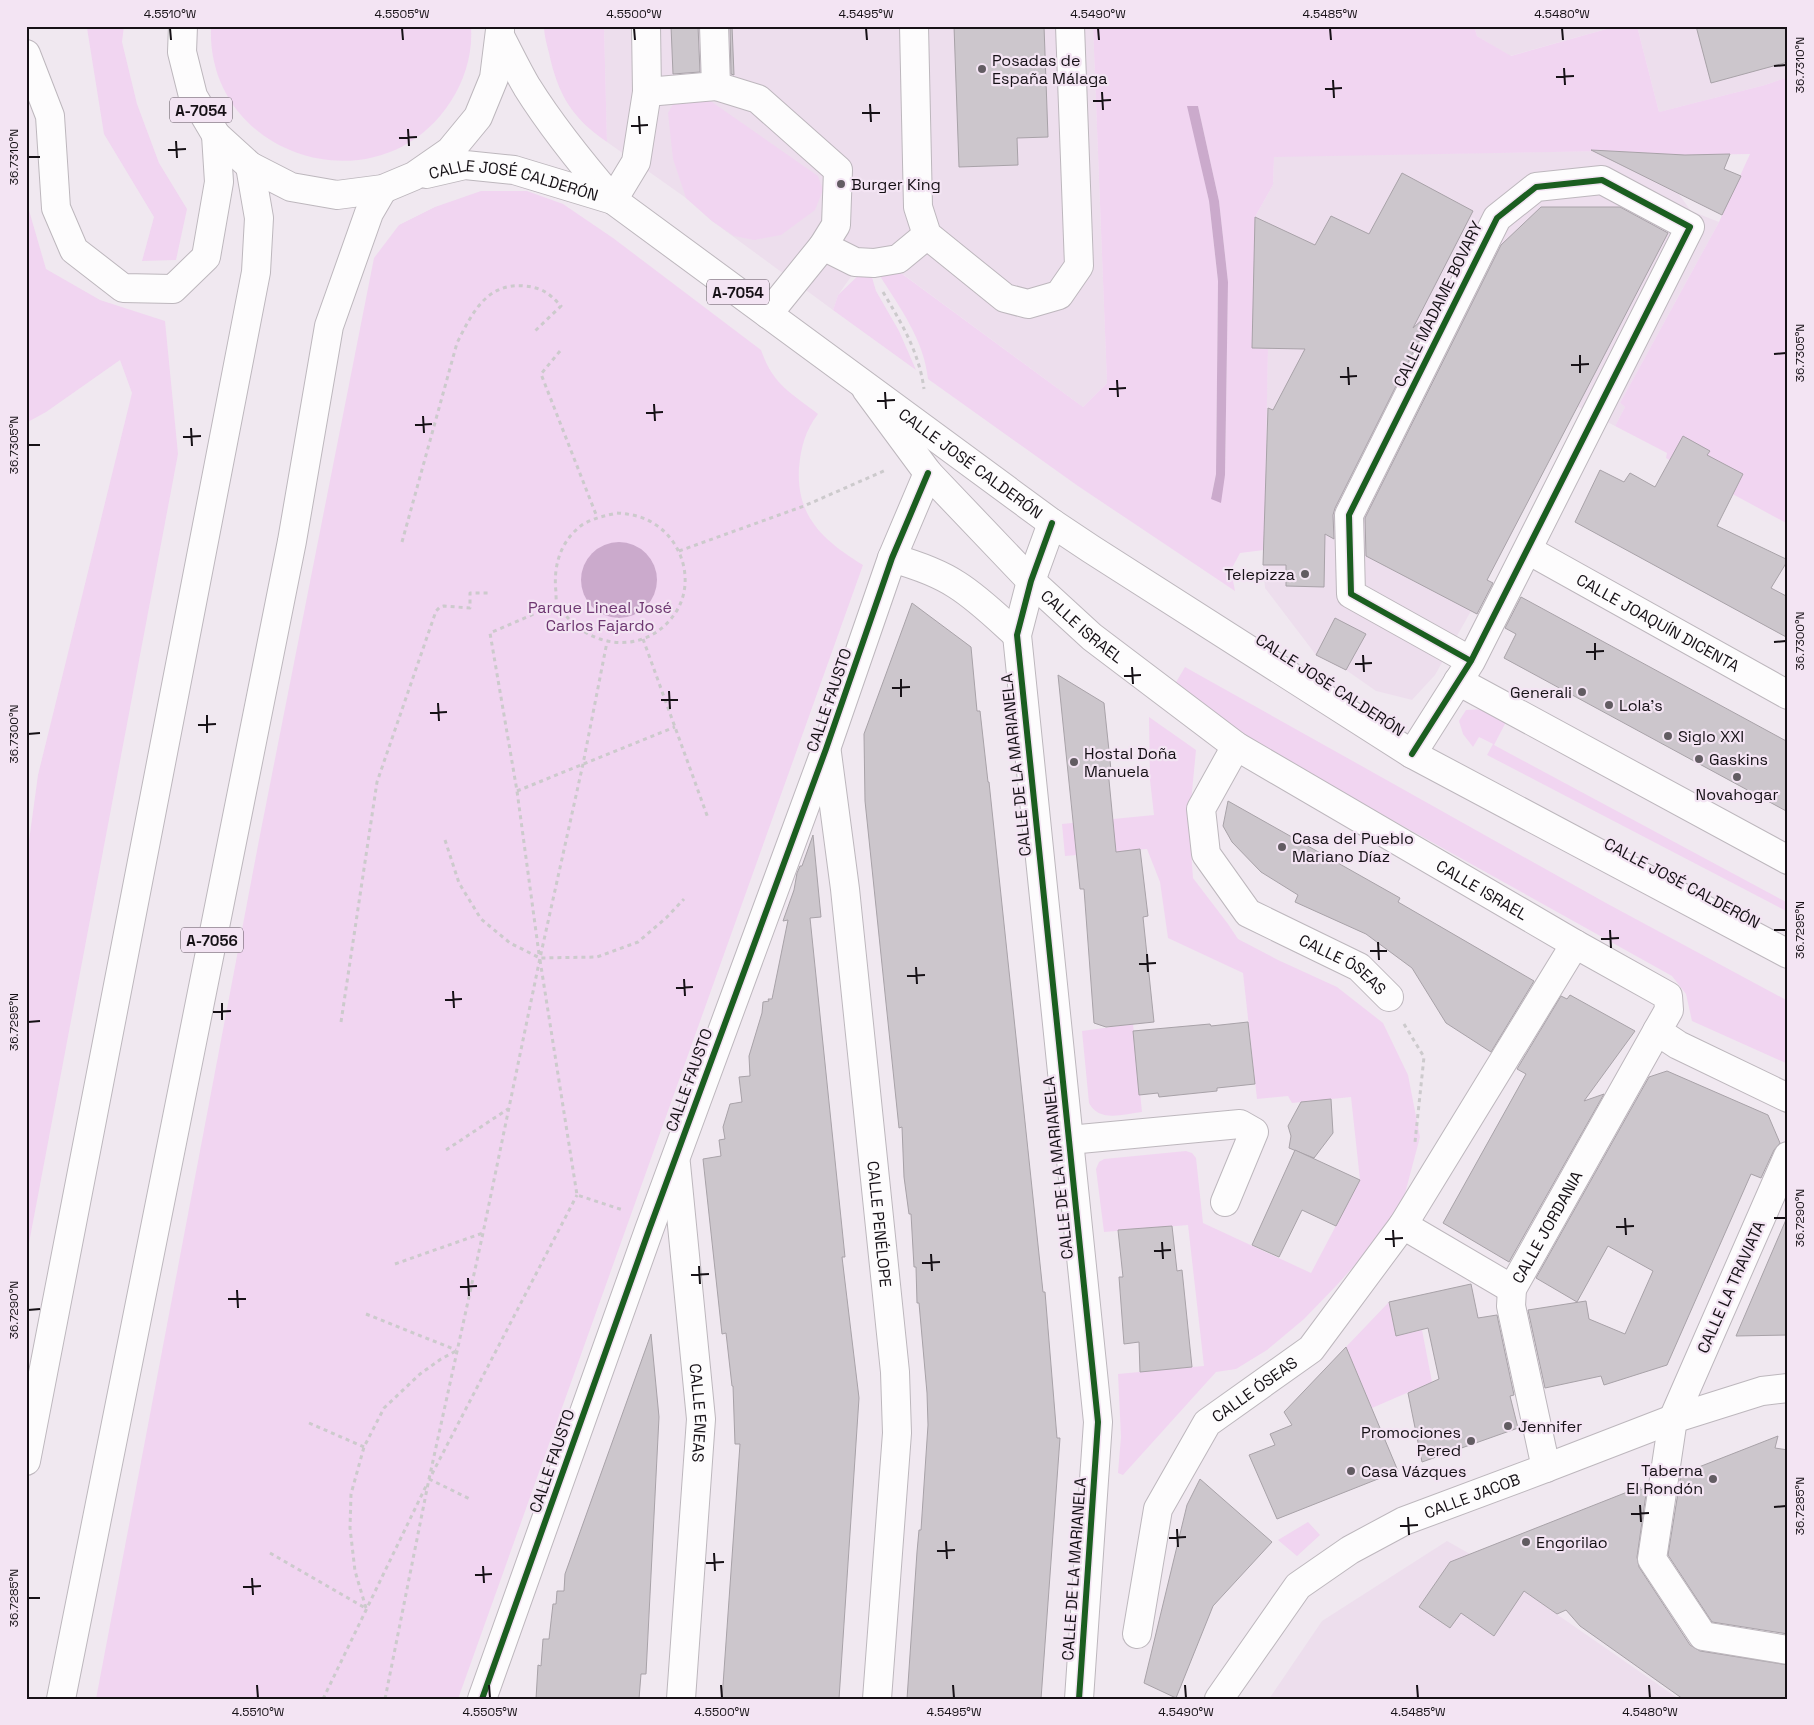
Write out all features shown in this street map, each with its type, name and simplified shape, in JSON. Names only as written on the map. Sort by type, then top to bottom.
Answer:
[{"type":"street","points":[[613,200],[636,162],[647,92],[646,26]]},
{"type":"street","points":[[714,26],[716,86]]},
{"type":"street","points":[[914,26],[918,207],[927,235],[1005,298],[1028,304],[1060,294],[1079,266],[1070,26]]},
{"type":"street","name":"A-7054","points":[[181,30],[182,52],[193,96],[216,135],[250,166],[291,187],[337,195],[383,189],[414,176],[450,151],[478,118],[494,78],[500,31]]},
{"type":"street","name":"CALLE JOSÉ CALDERÓN","points":[[500,31],[527,86],[558,133],[579,161],[613,200],[1052,523],[1412,754],[1788,954]]},
{"type":"street","points":[[26,54],[50,116],[56,208],[74,250],[123,288],[174,289],[206,257],[219,182],[216,135]]},
{"type":"street","points":[[647,92],[716,86],[758,99],[838,170],[836,225],[823,246],[768,314]]},
{"type":"street","name":"CALLE JOSÉ CALDERÓN","points":[[414,176],[465,165],[514,170],[613,200]]},
{"type":"street","points":[[26,1461],[254,282],[259,218],[250,166]]},
{"type":"street","name":"CALLE MADAME BOVARY","points":[[1412,754],[1465,671],[1690,228],[1602,180],[1536,187],[1497,218],[1349,515],[1351,594],[1465,671]]},
{"type":"street","name":"A-7056","points":[[61,1699],[290,550],[328,326],[370,212],[383,189]]},
{"type":"street","points":[[823,246],[854,262],[874,263],[898,259],[927,235]]},
{"type":"street","points":[[862,384],[928,473]]},
{"type":"street","name":"CALLE FAUSTO","points":[[482,1699],[652,1220],[826,749],[892,558],[928,473]]},
{"type":"street","name":"CALLE ISRAEL","points":[[928,473],[1031,581],[1092,637],[1236,746],[1575,944],[1668,996],[1669,1010],[1657,1031]]},
{"type":"street","points":[[1031,581],[1052,523]]},
{"type":"street","name":"CALLE JOAQUÍN DICENTA","points":[[1528,550],[1788,695]]},
{"type":"street","points":[[892,558],[911,564],[955,584],[973,596],[1017,634]]},
{"type":"street","name":"CALLE ISRAEL","points":[[1017,634],[1031,581]]},
{"type":"street","name":"CALLE DE LA MARIANELA","points":[[1017,634],[1098,1422],[1079,1699]]},
{"type":"street","points":[[1465,671],[1788,860]]},
{"type":"street","name":"CALLE ÓSEAS","points":[[1236,746],[1202,809],[1206,854],[1248,914],[1359,967],[1389,997]]},
{"type":"street","name":"CALLE PENÉLOPE","points":[[826,749],[845,889],[895,1372],[897,1433],[877,1699]]},
{"type":"street","name":"CALLE ÓSEAS","points":[[1137,1634],[1158,1509],[1207,1423],[1312,1349],[1403,1225],[1575,944]]},
{"type":"street","points":[[1657,1031],[1678,1045],[1788,1098]]},
{"type":"street","name":"CALLE JORDANIA","points":[[1546,1468],[1511,1306],[1512,1289],[1657,1031]]},
{"type":"street","name":"CALLE DE LA MARIANELA","points":[[1069,1140],[1240,1124],[1254,1132],[1225,1202]]},
{"type":"street","name":"CALLE LA TRAVIATA","points":[[1788,1156],[1673,1419],[1652,1559],[1703,1636],[1788,1650]]},
{"type":"street","name":"CALLE ENEAS","points":[[675,1158],[701,1419],[681,1699]]},
{"type":"street","points":[[1403,1225],[1512,1289]]},
{"type":"street","name":"CALLE JACOB","points":[[1219,1699],[1298,1586],[1350,1550],[1404,1522],[1673,1419],[1762,1391],[1788,1388]]},
{"type":"path","points":[[874,263],[881,288],[903,326],[919,361],[925,393]]},
{"type":"path","points":[[402,542],[458,343],[471,314],[491,293],[512,285],[533,287],[550,294],[561,306],[535,331]]},
{"type":"path","points":[[560,351],[541,374],[596,517]]},
{"type":"path","points":[[680,551],[804,506],[891,467],[928,473]]},
{"type":"path","points":[[617,513],[636,515],[653,522],[667,534],[680,551],[685,570],[684,591],[676,612],[662,628],[643,639],[625,643],[607,642],[586,634],[569,619],[557,604],[554,579],[557,559],[567,540],[581,526],[596,517],[617,513]]},
{"type":"path","points":[[341,1022],[378,782],[436,611],[440,606],[470,608],[470,594],[491,594]]},
{"type":"path","points":[[323,1699],[429,1479],[577,1195],[540,958],[517,791],[490,633],[557,604]]},
{"type":"path","points":[[643,639],[708,818]]},
{"type":"path","points":[[385,1699],[456,1350],[483,1233],[540,958],[583,764],[607,642]]},
{"type":"path","points":[[517,791],[675,727]]},
{"type":"path","points":[[446,840],[459,883],[481,919],[510,943],[540,958],[597,957],[638,942],[666,918],[684,899]]},
{"type":"path","points":[[446,1150],[509,1108]]},
{"type":"path","points":[[577,1195],[652,1220]]},
{"type":"path","points":[[395,1264],[483,1233]]},
{"type":"path","points":[[366,1314],[456,1350]]},
{"type":"path","points":[[366,1609],[355,1571],[350,1528],[351,1494],[364,1447],[384,1408],[420,1374],[456,1350]]},
{"type":"path","points":[[310,1423],[364,1447]]},
{"type":"path","points":[[429,1479],[470,1499]]},
{"type":"path","points":[[270,1553],[366,1609]]},
{"type":"shaded area","points":[[604,26],[1093,26],[1107,383],[1083,407],[870,250],[838,295],[833,310],[712,221],[686,198],[607,142]]},
{"type":"shaded area","points":[[1474,26],[1617,26],[1510,56],[1477,36]]},
{"type":"shaded area","points":[[1637,26],[1788,26],[1788,77],[1765,85],[1659,112]]},
{"type":"shaded area","points":[[1187,106],[1198,106],[1219,201],[1228,282],[1225,475],[1221,503],[1211,499],[1216,474],[1218,281],[1209,201]]},
{"type":"shaded area","points":[[1612,151],[1612,161],[1678,193],[1691,211],[1719,222],[1620,403],[1625,407],[1615,426],[1577,406],[1471,611],[1435,675],[1412,700],[1376,691],[1346,670],[1316,655],[1265,588],[1263,565],[1268,349],[1252,348],[1255,217],[1273,185],[1274,156]]},
{"type":"shaded area","points":[[619,542],[634,545],[646,553],[654,565],[657,580],[654,595],[646,607],[634,615],[619,618],[604,615],[592,607],[584,595],[581,580],[584,565],[592,553],[604,545]]},
{"type":"shaded area","points":[[1447,1541],[1470,1554],[1679,1699],[1269,1699],[1322,1621]]},
{"type":"green space","points":[[92,26],[124,26],[122,42],[137,104],[159,163],[187,209],[176,260],[142,261],[154,217],[104,134],[87,28]]},
{"type":"green space","points":[[211,26],[471,26],[471,46],[464,75],[456,93],[420,135],[383,155],[342,161],[302,155],[266,137],[236,109],[217,72]]},
{"type":"green space","points":[[544,26],[604,26],[607,142],[584,124],[562,93],[553,68]]},
{"type":"green space","points":[[1093,26],[1474,26],[1477,36],[1511,56],[1617,26],[1637,26],[1659,112],[1765,85],[1788,77],[1788,524],[1666,458],[1667,453],[1615,426],[1625,407],[1620,403],[1719,222],[1750,154],[1685,155],[1612,151],[1274,157],[1273,185],[1255,217],[1252,348],[1268,349],[1264,550],[1240,553],[1231,570],[1235,591],[1078,486],[928,379],[922,351],[910,325],[880,276],[894,268],[1083,407],[1107,383]],"holes":[[[1188,106],[1198,106],[1219,201],[1228,282],[1225,476],[1211,498],[1216,474],[1218,281],[1209,201]]]},
{"type":"green space","points":[[677,97],[709,100],[818,176],[823,190],[815,210],[781,235],[754,240],[734,236],[712,221],[686,198],[673,159],[668,113]]},
{"type":"green space","name":"Parque Lineal José Carlos Fajardo","points":[[481,191],[527,191],[563,204],[613,238],[761,350],[771,372],[777,380],[818,414],[804,440],[799,468],[799,485],[802,500],[808,514],[815,526],[825,537],[836,547],[863,565],[458,1699],[96,1699],[259,840],[374,258],[399,225],[435,207]]},
{"type":"green space","points":[[26,200],[46,269],[100,300],[165,321],[178,454],[26,1259],[26,863],[38,775],[132,393],[120,360],[46,412],[26,423]]},
{"type":"green space","points":[[860,274],[871,274],[876,291],[899,331],[916,370],[833,310],[838,295]]},
{"type":"green space","points":[[1185,667],[1606,903],[1788,1001],[1788,1064],[1692,1021],[1686,994],[1672,976],[1254,743],[1175,684]]},
{"type":"green space","points":[[1483,709],[1506,722],[1494,745],[1788,903],[1788,912],[1487,755],[1493,744],[1479,737],[1473,747],[1463,734],[1459,721],[1466,710]]},
{"type":"green space","points":[[1149,717],[1196,750],[1189,823],[1193,878],[1238,939],[1337,987],[1383,1023],[1408,1075],[1420,1137],[1399,1216],[1304,1319],[1267,1350],[1236,1369],[1216,1372],[1123,1475],[1118,1473],[1121,1437],[1118,1374],[1204,1366],[1188,1225],[1104,1232],[1096,1169],[1099,1162],[1104,1159],[1186,1151],[1192,1153],[1196,1158],[1203,1223],[1311,1273],[1360,1180],[1351,1097],[1292,1103],[1288,1096],[1257,1099],[1243,973],[1168,938],[1160,882],[1147,849],[1065,856],[1062,824],[1154,815],[1150,780]]},
{"type":"green space","points":[[1133,1024],[1142,1112],[1112,1116],[1099,1113],[1089,1103],[1082,1031]]},
{"type":"green space","points":[[1389,1302],[1396,1336],[1422,1330],[1432,1382],[1372,1408],[1346,1347]]},
{"type":"green space","points":[[1308,1522],[1320,1535],[1297,1556],[1278,1540]]},
{"type":"building","points":[[671,26],[698,26],[700,72],[673,74]]},
{"type":"building","points":[[730,26],[732,26],[734,75],[731,74]]},
{"type":"building","points":[[954,26],[1044,26],[1048,137],[1017,138],[1018,165],[959,167]]},
{"type":"building","points":[[1696,26],[1788,26],[1788,62],[1711,83]]},
{"type":"building","points":[[1591,150],[1685,155],[1730,154],[1724,169],[1741,176],[1722,215]]},
{"type":"building","points":[[1402,173],[1473,211],[1413,328],[1435,308],[1335,508],[1333,515],[1334,539],[1325,534],[1324,587],[1286,586],[1286,565],[1263,565],[1268,408],[1273,410],[1305,349],[1252,348],[1255,217],[1315,245],[1331,216],[1369,234]]},
{"type":"building","points":[[1541,207],[1620,207],[1668,233],[1487,580],[1493,583],[1477,614],[1366,556],[1365,518],[1501,245]]},
{"type":"building","points":[[1683,436],[1710,451],[1707,455],[1743,474],[1717,526],[1788,560],[1771,588],[1788,597],[1788,638],[1575,522],[1600,470],[1624,482],[1630,473],[1655,487]]},
{"type":"building","points":[[1521,597],[1788,742],[1788,812],[1504,658],[1516,634],[1505,628]]},
{"type":"building","points":[[912,603],[971,647],[977,711],[980,711],[989,782],[1043,1292],[1045,1292],[1057,1438],[1060,1438],[1041,1699],[907,1699],[928,1425],[927,1393],[919,1303],[917,1303],[911,1214],[909,1214],[904,1177],[902,1127],[899,1128],[865,801],[864,734]]},
{"type":"building","points":[[1335,618],[1366,634],[1346,670],[1316,655]]},
{"type":"building","points":[[1058,675],[1104,703],[1111,770],[1108,770],[1116,852],[1140,849],[1148,916],[1143,917],[1154,1022],[1106,1027],[1094,1023],[1084,889],[1080,889]]},
{"type":"building","points":[[1228,801],[1400,898],[1398,902],[1534,981],[1491,1052],[1446,1023],[1412,968],[1366,934],[1295,902],[1298,895],[1261,872],[1232,842],[1223,826]]},
{"type":"building","points":[[813,835],[821,917],[810,918],[845,1257],[842,1257],[859,1398],[839,1699],[722,1699],[740,1444],[735,1444],[733,1386],[726,1333],[722,1334],[703,1159],[721,1156],[719,1140],[725,1139],[723,1127],[730,1104],[742,1102],[739,1077],[750,1076],[749,1056],[762,1013],[763,1002],[772,999],[788,920],[783,921],[794,890],[797,873],[800,866],[802,866]]},
{"type":"building","points":[[1570,995],[1635,1031],[1584,1101],[1604,1094],[1509,1262],[1443,1223],[1526,1074],[1517,1069],[1561,996],[1567,999]]},
{"type":"building","points":[[1248,1022],[1255,1084],[1217,1088],[1217,1091],[1159,1097],[1158,1093],[1139,1095],[1133,1031]]},
{"type":"building","points":[[1667,1071],[1768,1115],[1780,1143],[1774,1150],[1761,1178],[1751,1174],[1667,1365],[1604,1385],[1601,1376],[1545,1388],[1528,1310],[1586,1301],[1589,1319],[1625,1334],[1653,1271],[1608,1246],[1577,1302],[1536,1278],[1649,1077]]},
{"type":"building","points":[[1331,1099],[1333,1133],[1314,1158],[1289,1148],[1291,1136],[1288,1126],[1301,1102]]},
{"type":"building","points":[[1295,1150],[1360,1180],[1336,1226],[1302,1210],[1279,1257],[1252,1245]]},
{"type":"building","points":[[1788,1215],[1788,1335],[1736,1336]]},
{"type":"building","points":[[1172,1226],[1177,1271],[1182,1270],[1192,1367],[1140,1372],[1139,1342],[1124,1344],[1119,1277],[1123,1277],[1118,1230]]},
{"type":"building","points":[[1471,1284],[1478,1318],[1497,1315],[1514,1395],[1510,1396],[1518,1428],[1422,1462],[1408,1393],[1439,1379],[1428,1328],[1396,1336],[1389,1302]]},
{"type":"building","points":[[651,1334],[659,1417],[646,1674],[641,1674],[639,1699],[536,1699],[538,1665],[541,1666],[543,1639],[549,1639],[553,1604],[556,1604],[557,1591],[564,1591],[565,1574]]},
{"type":"building","points":[[1346,1347],[1398,1471],[1277,1519],[1249,1455],[1275,1445],[1270,1434],[1292,1425],[1284,1412]]},
{"type":"building","points":[[1778,1436],[1775,1448],[1788,1450],[1788,1634],[1712,1622],[1668,1555],[1681,1474]]},
{"type":"building","points":[[1200,1479],[1272,1542],[1213,1606],[1176,1698],[1144,1683],[1187,1505]]},
{"type":"building","points":[[1640,1487],[1640,1490],[1647,1487],[1637,1557],[1639,1567],[1690,1645],[1700,1651],[1788,1665],[1788,1699],[1683,1699],[1580,1626],[1566,1610],[1557,1614],[1524,1591],[1494,1636],[1461,1613],[1450,1628],[1419,1607],[1450,1562]]},
{"type":"cycle path","points":[[1412,754],[1471,661],[1690,227],[1602,180],[1536,187],[1497,218],[1349,515],[1351,594],[1471,661]]},
{"type":"cycle path","points":[[482,1699],[649,1230],[826,749],[892,558],[928,473]]},
{"type":"cycle path","points":[[1052,523],[1031,581],[1017,635],[1098,1422],[1079,1699]]},
{"type":"place","name":"Posadas de España Málaga","points":[[982,69]]},
{"type":"place","name":"Burger King","points":[[841,184]]},
{"type":"place","name":"Telepizza","points":[[1305,574]]},
{"type":"place","name":"Generali","points":[[1582,692]]},
{"type":"place","name":"Lola's","points":[[1609,705]]},
{"type":"place","name":"Siglo XXI","points":[[1668,736]]},
{"type":"place","name":"Gaskins","points":[[1699,759]]},
{"type":"place","name":"Hostal Doña Manuela","points":[[1074,762]]},
{"type":"place","name":"Novahogar","points":[[1737,777]]},
{"type":"place","name":"Casa del Pueblo Mariano Díaz","points":[[1282,847]]},
{"type":"place","name":"Jennifer","points":[[1508,1426]]},
{"type":"place","name":"Promociones Pered","points":[[1471,1441]]},
{"type":"place","name":"Casa Vázques","points":[[1351,1471]]},
{"type":"place","name":"Taberna El Rondón","points":[[1713,1479]]},
{"type":"place","name":"Engorilao","points":[[1526,1542]]}]
